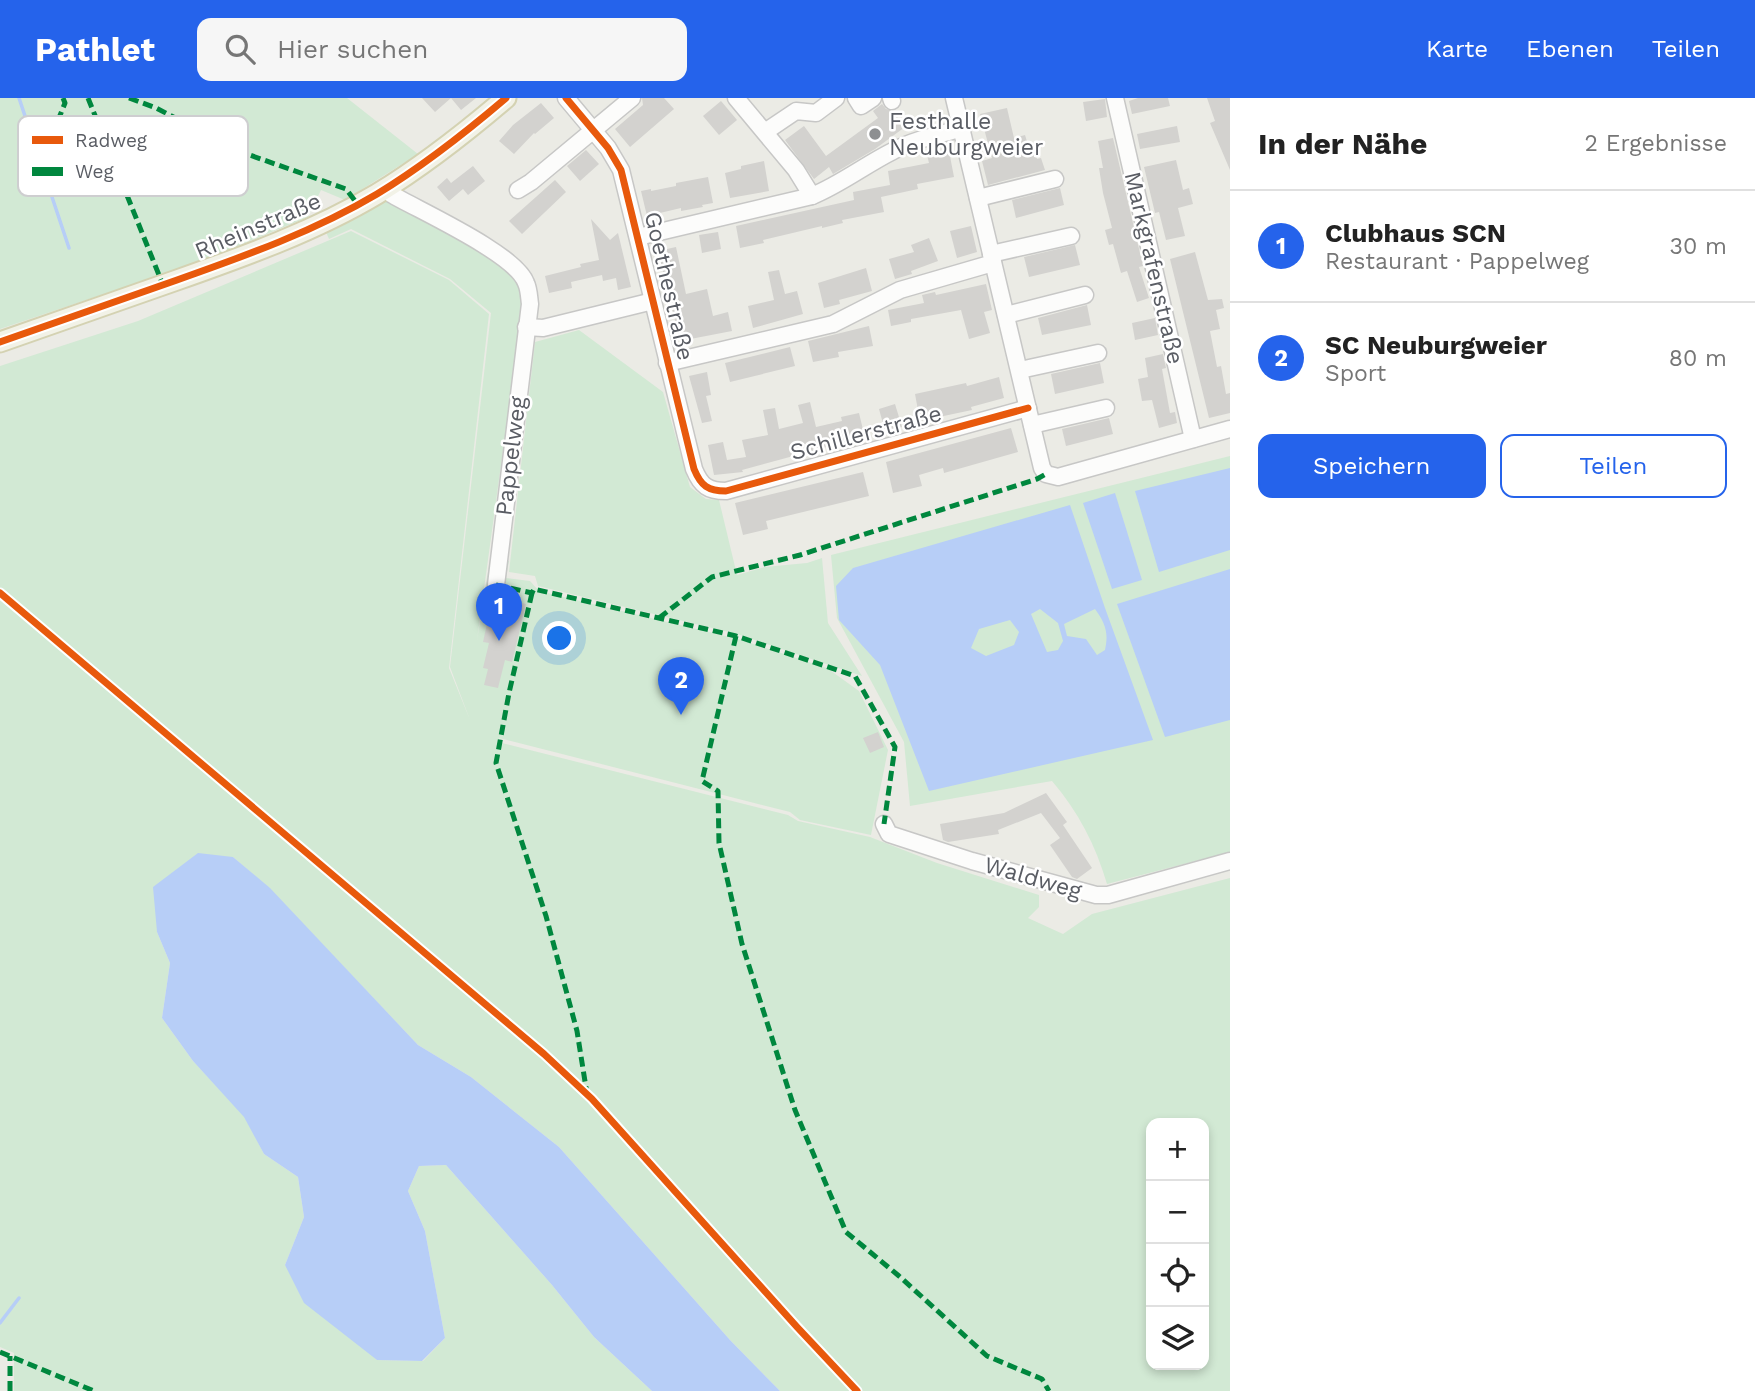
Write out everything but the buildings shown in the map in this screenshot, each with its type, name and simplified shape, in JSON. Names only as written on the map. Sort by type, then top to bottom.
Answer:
[{"type":"main road","name":"Rheinstraße","points":[[0,342],[212,268],[287,239],[358,205],[463,135],[506,98]]},
{"type":"street","name":"Goethestraße","points":[[566,98],[608,148],[621,170],[694,469],[700,483],[714,491]]},
{"type":"street","points":[[518,190],[632,98]]},
{"type":"street","points":[[736,98],[796,170],[812,196]]},
{"type":"street","points":[[765,132],[796,111],[816,113],[836,98]]},
{"type":"street","points":[[856,98],[861,106],[873,98]]},
{"type":"street","points":[[954,98],[1042,468],[1051,477],[1230,429]]},
{"type":"street","name":"Markgrafenstraße","points":[[1115,98],[1193,439]]},
{"type":"street","points":[[638,237],[812,196],[834,186],[893,150],[960,129]]},
{"type":"street","points":[[978,198],[1055,179]]},
{"type":"street","name":"Pappelweg","points":[[386,188],[391,194],[498,253],[517,269],[526,282],[530,304],[496,585]]},
{"type":"street","points":[[667,363],[833,324],[900,290],[1071,236]]},
{"type":"street","points":[[1006,315],[1085,295]]},
{"type":"street","points":[[526,327],[543,328],[653,301]]},
{"type":"street","points":[[1020,370],[1098,353]]},
{"type":"street","name":"Schillerstraße","points":[[714,491],[726,491],[1028,408]]},
{"type":"street","points":[[1032,425],[1106,408]]},
{"type":"street","name":"Waldweg","points":[[884,824],[889,834],[972,861],[1096,895],[1108,895],[1230,861]]},
{"type":"green space","points":[[0,98],[347,98],[418,154],[345,200],[321,190],[308,217],[196,263],[0,329]]},
{"type":"green space","points":[[383,200],[478,247],[510,271],[520,284],[523,304],[477,640],[490,559],[509,561],[506,578],[530,581],[539,591],[738,639],[827,668],[859,691],[888,750],[871,835],[800,820],[790,812],[499,738],[498,742],[788,815],[798,821],[870,837],[937,863],[1039,895],[1039,907],[1028,918],[1063,934],[1092,914],[1230,878],[1230,1391],[780,1391],[730,1340],[559,1147],[471,1077],[418,1045],[270,889],[233,857],[157,932],[170,963],[162,1018],[193,1061],[245,1117],[264,1154],[298,1177],[304,1217],[285,1265],[377,1360],[423,1361],[445,1338],[425,1231],[408,1191],[419,1166],[446,1165],[594,1337],[652,1391],[14,1391],[14,1353],[0,1347],[0,366],[138,321],[351,231],[449,280],[489,314],[449,668],[470,720],[450,667],[491,313],[450,279],[351,229],[329,239],[326,232]]},
{"type":"green space","points":[[579,330],[663,392],[690,487],[706,499],[719,500],[737,575],[765,567],[807,563],[822,558],[828,623],[862,676],[737,634],[538,586],[535,576],[509,572],[535,342]]},
{"type":"green space","points":[[1230,456],[1230,852],[1107,884],[1085,829],[1052,781],[910,806],[904,742],[837,618],[831,555]]},
{"type":"water","points":[[1230,468],[1230,550],[1159,572],[1135,491]]},
{"type":"water","points":[[1115,493],[1142,580],[1112,589],[1083,503]]},
{"type":"water","points":[[1070,505],[1153,740],[929,791],[880,665],[839,620],[836,586],[853,568]],"holes":[[[1040,609],[1058,623],[1063,641],[1058,650],[1047,652],[1031,614]],[[1095,609],[1105,628],[1105,650],[1097,655],[1086,639],[1067,636],[1064,624]],[[1010,620],[1019,632],[1014,645],[986,656],[971,648],[979,629]]]},
{"type":"water","points":[[1230,569],[1230,720],[1165,737],[1117,604]]},
{"type":"water","points":[[198,853],[233,857],[270,888],[418,1045],[471,1077],[559,1147],[730,1340],[780,1391],[652,1391],[594,1337],[446,1165],[419,1166],[408,1191],[425,1231],[445,1338],[422,1361],[377,1360],[304,1303],[285,1265],[304,1217],[298,1177],[264,1154],[244,1117],[193,1061],[162,1018],[170,963],[157,932],[153,887]]},
{"type":"waterway","points":[[19,98],[25,116]]},
{"type":"waterway","points":[[52,196],[69,248]]},
{"type":"waterway","points":[[0,1323],[19,1298]]},
{"type":"marked path","points":[[60,116],[65,103],[63,98]]},
{"type":"marked path","points":[[88,98],[95,116]]},
{"type":"marked path","points":[[129,98],[172,116]]},
{"type":"marked path","points":[[248,154],[346,189],[358,205]]},
{"type":"marked path","points":[[127,196],[163,285]]},
{"type":"marked path","points":[[659,618],[712,577],[800,555],[1046,474]]},
{"type":"marked path","points":[[496,585],[532,593],[534,589],[736,636],[855,676],[895,747],[884,824]]},
{"type":"marked path","points":[[532,593],[496,763],[546,916],[577,1031],[587,1094]]},
{"type":"marked path","points":[[736,636],[702,781],[718,791],[719,843],[742,944],[795,1110],[846,1232],[987,1356],[1042,1379],[1049,1391]]},
{"type":"marked path","points":[[0,1352],[94,1391]]},
{"type":"marked path","points":[[10,1356],[10,1391]]},
{"type":"cycle path","points":[[0,342],[228,262],[329,220],[411,172],[506,98]]},
{"type":"cycle path","points":[[566,98],[608,148],[621,170],[694,469],[699,480],[706,486],[726,491],[1028,408]]},
{"type":"cycle path","points":[[0,593],[544,1054],[592,1099],[857,1391]]},
{"type":"place","name":"Festhalle Neuburgweier","points":[[875,134]]},
{"type":"place","name":"Clubhaus SCN","points":[[499,641]]},
{"type":"place","name":"SC Neuburgweier","points":[[681,715]]}]
